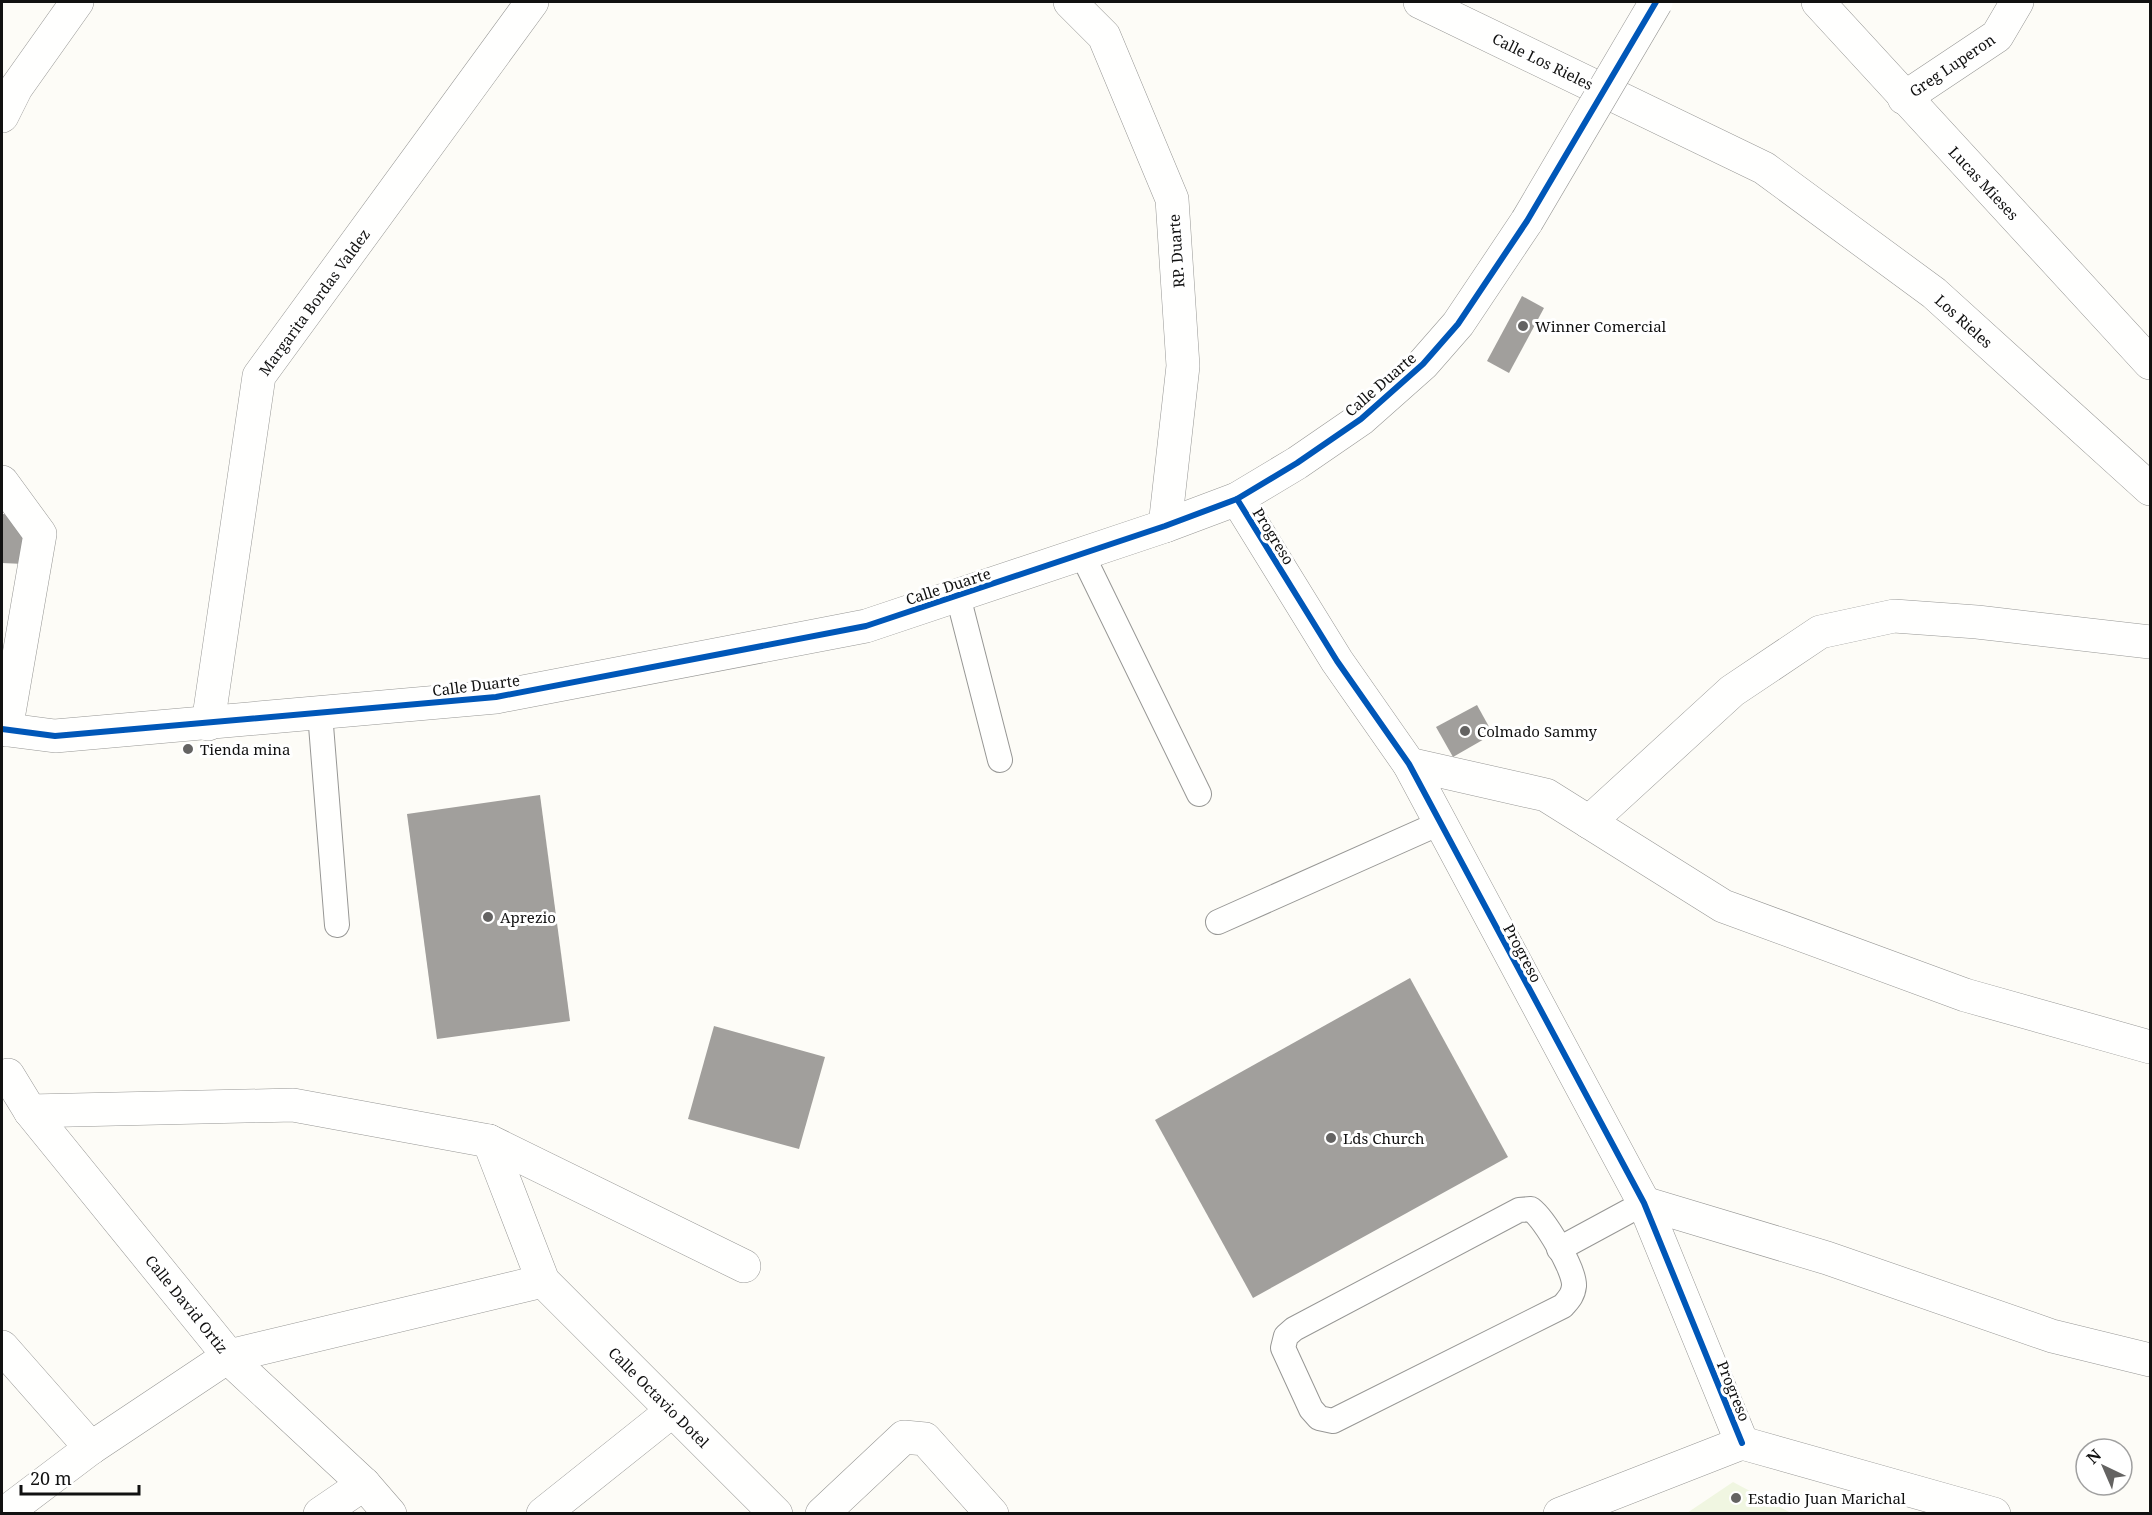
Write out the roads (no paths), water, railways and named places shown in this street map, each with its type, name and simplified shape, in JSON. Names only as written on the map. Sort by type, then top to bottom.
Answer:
[{"type":"street","points":[[2,116],[16,88],[77,2]]},
{"type":"street","name":"Margarita Bordas Valdez","points":[[208,724],[259,376],[532,2]]},
{"type":"street","name":"RP. Duarte","points":[[1070,2],[1104,36],[1172,199],[1183,366],[1165,526]]},
{"type":"street","name":"Calle Los Rieles","points":[[1420,2],[1764,168]]},
{"type":"street","name":"Calle Duarte","points":[[4,730],[55,736],[208,724],[508,694],[867,626],[1165,526],[1237,499],[1297,463],[1361,419],[1423,364],[1458,324],[1527,221],[1656,2]]},
{"type":"street","name":"Lucas Mieses","points":[[1818,2],[1904,98],[2151,363]]},
{"type":"street","name":"Greg Luperon","points":[[1904,98],[1997,36],[2018,2]]},
{"type":"street","name":"Los Rieles","points":[[1764,168],[1934,293],[2151,489]]},
{"type":"street","points":[[2,482],[40,534],[4,730]]},
{"type":"street","name":"Progreso","points":[[1237,499],[1337,661],[1409,764],[1644,1203],[1742,1443]]},
{"type":"street","points":[[1589,822],[1732,691],[1820,632],[1894,616],[1977,622],[2151,642]]},
{"type":"street","points":[[1409,764],[1546,795],[1723,906],[1965,995],[2151,1047]]},
{"type":"street","name":"Calle David Ortiz","points":[[8,1075],[30,1111],[230,1356],[364,1484],[390,1514]]},
{"type":"street","points":[[30,1111],[293,1105],[489,1142],[744,1266]]},
{"type":"street","points":[[13,1507],[91,1448],[230,1356],[543,1281],[489,1142]]},
{"type":"street","points":[[1644,1203],[1827,1258],[2052,1336],[2151,1360]]},
{"type":"street","name":"Calle Octavio Dotel","points":[[543,1281],[776,1514]]},
{"type":"street","points":[[2,1347],[91,1448]]},
{"type":"street","points":[[543,1514],[672,1411]]},
{"type":"street","points":[[822,1514],[904,1437],[925,1439],[992,1514]]},
{"type":"street","points":[[1560,1514],[1742,1443],[1994,1514]]},
{"type":"street","points":[[320,1514],[364,1484]]},
{"type":"lane","points":[[1082,554],[1200,794]]},
{"type":"lane","points":[[958,596],[1000,760]]},
{"type":"lane","points":[[320,713],[338,925]]},
{"type":"lane","points":[[1218,922],[1440,823]]},
{"type":"lane","points":[[1559,1249],[1644,1203]]},
{"type":"lane","points":[[1531,1209],[1542,1217],[1559,1249],[1574,1283],[1572,1296],[1563,1306],[1333,1421],[1319,1418],[1311,1409],[1282,1348],[1286,1336],[1294,1329],[1519,1210],[1531,1209]]},
{"type":"place","name":"Winner Comercial","points":[[1523,326]]},
{"type":"place","name":"Colmado Sammy","points":[[1465,731]]},
{"type":"place","name":"Tienda mina","points":[[188,749]]},
{"type":"place","name":"Aprezio","points":[[488,917]]},
{"type":"place","name":"Lds Church","points":[[1331,1138]]},
{"type":"place","name":"Estadio Juan Marichal","points":[[1736,1498]]}]
